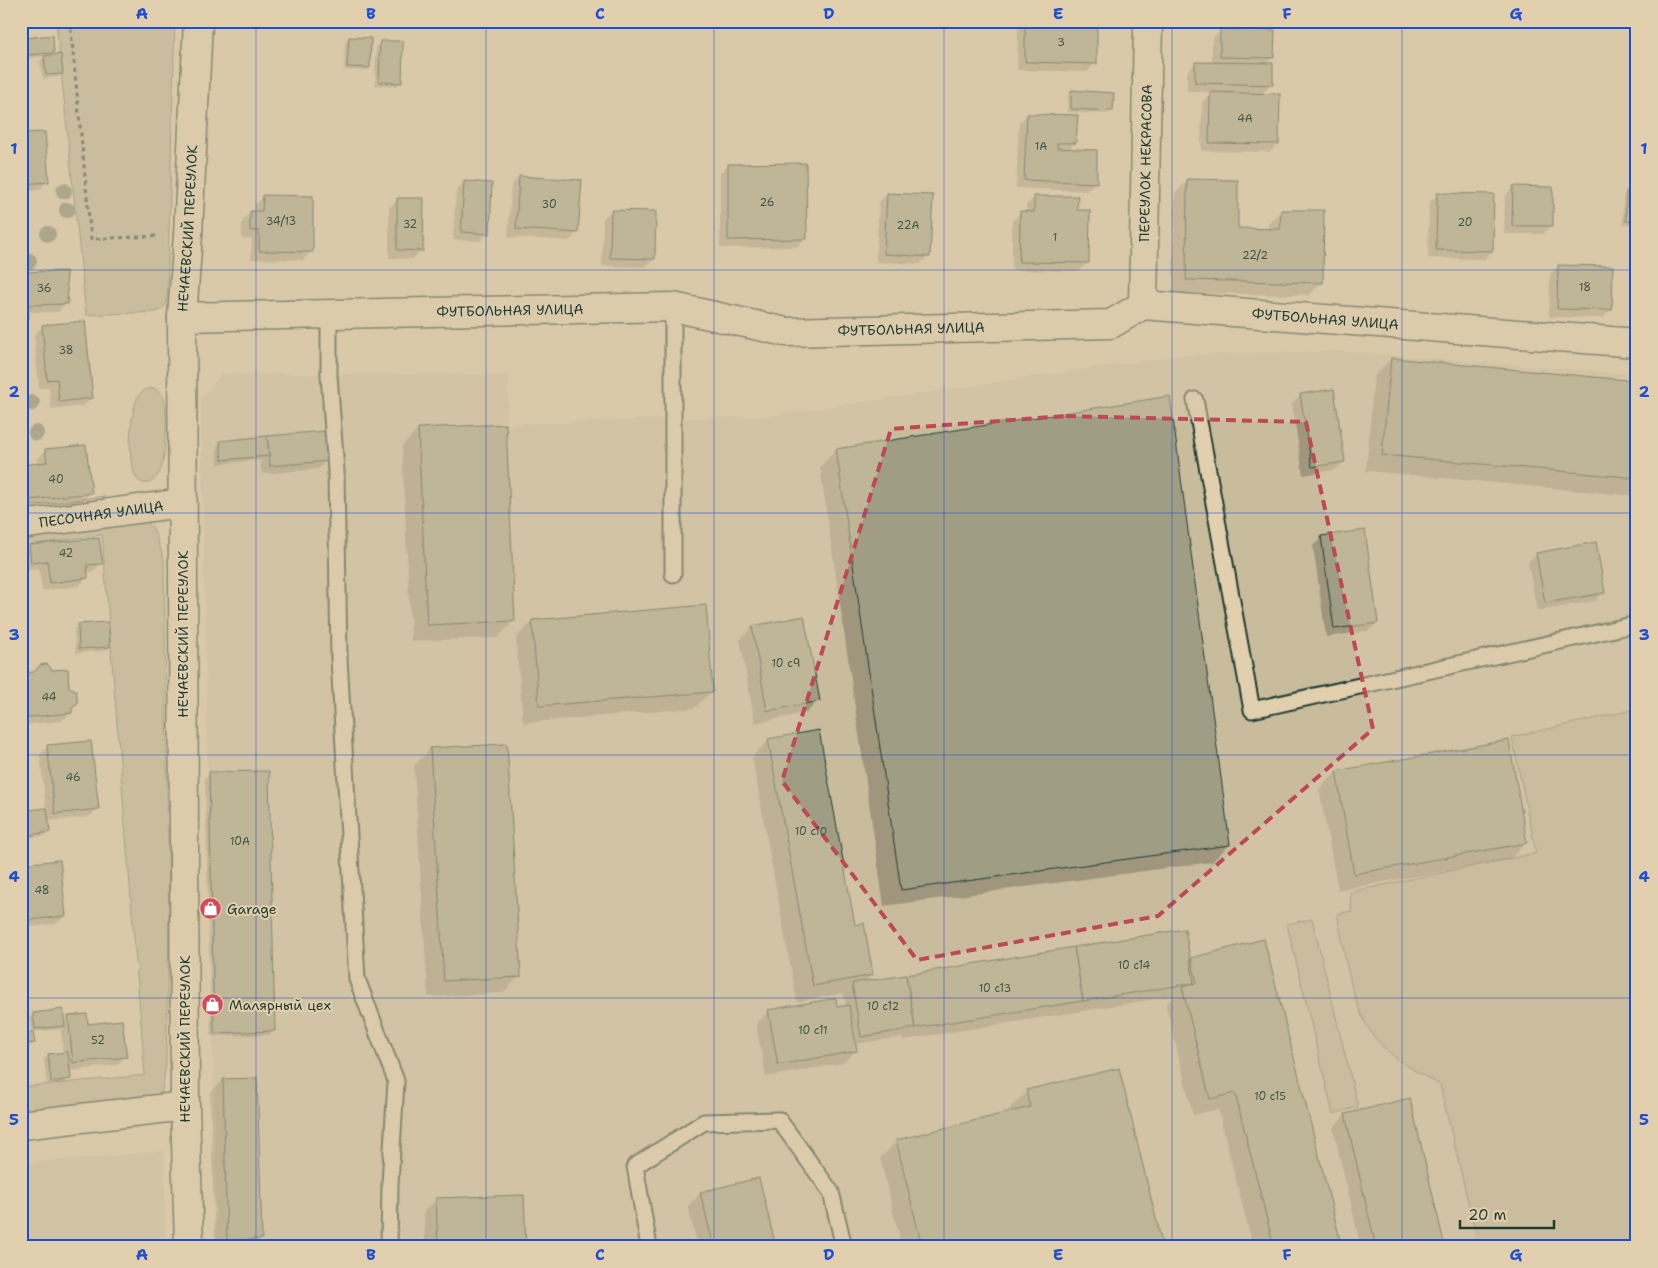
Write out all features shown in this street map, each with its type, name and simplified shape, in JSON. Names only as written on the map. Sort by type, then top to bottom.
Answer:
[{"type":"street","name":"НЕЧАЕВСКИЙ ПЕРЕУЛОК","points":[[189,1247],[185,1106],[182,317],[188,235],[198,21]]},
{"type":"street","name":"ПЕРЕУЛОК НЕКРАСОВА","points":[[1143,305],[1148,21]]},
{"type":"street","name":"ФУТБОЛЬНАЯ УЛИЦА","points":[[182,317],[673,307],[786,332],[1111,324],[1143,305],[1637,344]]},
{"type":"street","name":"ПЕСОЧНАЯ УЛИЦА","points":[[21,525],[182,503]]},
{"type":"street","points":[[21,1125],[185,1106]]},
{"type":"lane","points":[[672,574],[673,307]]},
{"type":"lane","points":[[330,314],[329,375],[336,471],[339,658],[357,979],[396,1081],[390,1184],[389,1247]]},
{"type":"lane","points":[[1195,400],[1252,710],[1637,624]]},
{"type":"lane","points":[[649,1247],[635,1166],[704,1122],[779,1120],[831,1192],[844,1247]]},
{"type":"path","points":[[70,21],[91,239],[188,235]]},
{"type":"highlighted area","points":[[1066,416],[1306,422],[1373,729],[1158,916],[917,960],[782,781],[891,429]]},
{"type":"shaded area","points":[[56,21],[175,21],[167,300],[163,307],[156,312],[86,315]]},
{"type":"shaded area","points":[[1341,351],[1637,375],[1637,1247],[217,1247],[201,399],[222,374],[509,375],[507,424],[768,416],[1182,355]],"holes":[[[1030,956],[905,973],[894,974]]]},
{"type":"shaded area","points":[[154,388],[162,395],[165,404],[164,453],[162,467],[157,476],[152,481],[143,483],[137,479],[133,469],[130,442],[131,426],[136,401],[140,394],[145,390]]},
{"type":"shaded area","points":[[105,496],[99,501],[21,512],[21,507]]},
{"type":"shaded area","points":[[144,519],[153,528],[164,559],[169,918],[166,1064],[162,1091],[155,1102],[21,1119],[21,1087],[145,1075],[102,535],[21,546],[21,532]]},
{"type":"shaded area","points":[[1637,709],[1637,1247],[1479,1247],[1440,1085],[1389,1052],[1375,1038],[1367,1025],[1354,995],[1337,914],[1352,911],[1350,892],[1536,853],[1512,737]]},
{"type":"shaded area","points":[[1312,919],[1358,1107],[1333,1114],[1287,924]]},
{"type":"shaded area","points":[[164,1151],[166,1247],[21,1247],[21,1164]]},
{"type":"building","points":[[1025,21],[1097,21],[1097,64],[1025,62]]},
{"type":"building","points":[[1220,29],[1275,30],[1274,58],[1220,57]]},
{"type":"building","points":[[53,35],[54,53],[27,55],[24,38]]},
{"type":"building","points":[[349,37],[371,38],[370,68],[347,67]]},
{"type":"building","points":[[380,41],[403,41],[402,83],[379,82]]},
{"type":"building","points":[[61,54],[63,74],[46,75],[44,56]]},
{"type":"building","points":[[1195,62],[1273,63],[1273,85],[1195,83]]},
{"type":"building","points":[[1071,90],[1114,93],[1113,111],[1071,109]]},
{"type":"building","points":[[1210,92],[1280,94],[1279,144],[1209,143]]},
{"type":"building","points":[[1027,114],[1078,115],[1076,143],[1057,143],[1057,148],[1097,150],[1097,183],[1024,180]]},
{"type":"building","points":[[45,132],[49,182],[21,184],[21,133]]},
{"type":"building","points":[[806,163],[807,239],[728,240],[728,164]]},
{"type":"building","points":[[519,176],[582,180],[578,233],[516,229]]},
{"type":"building","points":[[1187,179],[1238,180],[1238,228],[1280,229],[1281,210],[1324,210],[1323,283],[1186,280]]},
{"type":"building","points":[[464,181],[492,183],[490,234],[461,232]]},
{"type":"building","points":[[1513,186],[1553,187],[1553,226],[1512,226]]},
{"type":"building","points":[[1626,191],[1637,191],[1637,222],[1626,221]]},
{"type":"building","points":[[887,193],[933,195],[930,257],[884,254]]},
{"type":"building","points":[[1437,193],[1494,194],[1493,251],[1436,250]]},
{"type":"building","points":[[263,195],[313,196],[313,252],[259,251],[259,231],[250,231],[250,211],[262,211]]},
{"type":"building","points":[[1034,196],[1078,196],[1077,210],[1090,210],[1089,263],[1019,262],[1020,211],[1034,212]]},
{"type":"building","points":[[397,198],[424,198],[423,251],[397,250]]},
{"type":"building","points":[[611,210],[656,211],[655,259],[610,258]]},
{"type":"building","points":[[1558,265],[1613,266],[1612,310],[1557,309]]},
{"type":"building","points":[[66,271],[68,304],[28,305],[29,319],[21,319],[21,272]]},
{"type":"building","points":[[85,321],[93,398],[59,402],[57,379],[47,380],[42,325]]},
{"type":"building","points":[[1391,358],[1637,381],[1637,478],[1382,455]]},
{"type":"building","points":[[1334,389],[1345,462],[1312,467],[1300,394]]},
{"type":"building","points":[[1170,396],[1230,845],[901,890],[836,449]]},
{"type":"building","points":[[506,424],[515,621],[427,625],[418,428]]},
{"type":"building","points":[[325,431],[328,461],[270,466],[267,436]]},
{"type":"building","points":[[267,436],[269,456],[222,460],[220,441]]},
{"type":"building","points":[[86,445],[92,493],[21,501],[21,465],[47,462],[45,449]]},
{"type":"building","points":[[1365,530],[1378,623],[1334,629],[1321,536]]},
{"type":"building","points":[[99,538],[103,564],[87,565],[88,578],[50,583],[47,561],[31,563],[29,545]]},
{"type":"building","points":[[1596,542],[1605,593],[1545,603],[1536,553]]},
{"type":"building","points":[[706,605],[713,692],[539,706],[532,620]]},
{"type":"building","points":[[804,616],[820,701],[767,711],[752,626]]},
{"type":"building","points":[[108,622],[110,647],[79,649],[78,624]]},
{"type":"building","points":[[47,664],[52,670],[68,669],[69,687],[76,690],[78,704],[72,708],[72,713],[21,718],[21,673],[34,672],[40,665]]},
{"type":"building","points":[[819,730],[855,925],[864,923],[873,975],[813,986],[768,739]]},
{"type":"building","points":[[1509,740],[1527,843],[1354,874],[1336,771]]},
{"type":"building","points":[[91,741],[99,809],[55,814],[47,745]]},
{"type":"building","points":[[507,744],[521,977],[444,981],[430,748]]},
{"type":"building","points":[[269,771],[275,1031],[214,1033],[209,772]]},
{"type":"building","points":[[47,808],[50,832],[30,835],[28,810]]},
{"type":"building","points":[[60,860],[66,916],[21,921],[21,864]]},
{"type":"building","points":[[1185,929],[1194,983],[1083,1001],[1074,947]]},
{"type":"building","points":[[1264,939],[1342,1247],[1274,1247],[1235,1093],[1210,1099],[1182,987],[1197,983],[1191,958]]},
{"type":"building","points":[[1074,947],[1083,1001],[915,1028],[906,975]]},
{"type":"building","points":[[906,975],[915,1028],[861,1037],[852,983]]},
{"type":"building","points":[[836,998],[837,1007],[849,1005],[857,1051],[778,1065],[768,1010]]},
{"type":"building","points":[[63,1009],[65,1026],[35,1029],[33,1013]]},
{"type":"building","points":[[87,1014],[88,1024],[122,1020],[127,1057],[73,1063],[68,1016]]},
{"type":"building","points":[[33,1032],[35,1043],[21,1045],[21,1033]]},
{"type":"building","points":[[68,1052],[71,1079],[51,1082],[48,1054]]},
{"type":"building","points":[[1119,1068],[1163,1247],[922,1247],[896,1140],[1030,1107],[1026,1090]]},
{"type":"building","points":[[257,1078],[262,1239],[227,1240],[223,1079]]},
{"type":"building","points":[[1410,1098],[1445,1247],[1376,1247],[1345,1114]]},
{"type":"building","points":[[759,1178],[776,1247],[714,1247],[700,1192]]},
{"type":"building","points":[[524,1195],[526,1247],[438,1247],[436,1198]]},
{"type":"place","name":"Garage","points":[[211,909]]},
{"type":"place","name":"Малярный цех","points":[[213,1005]]}]
